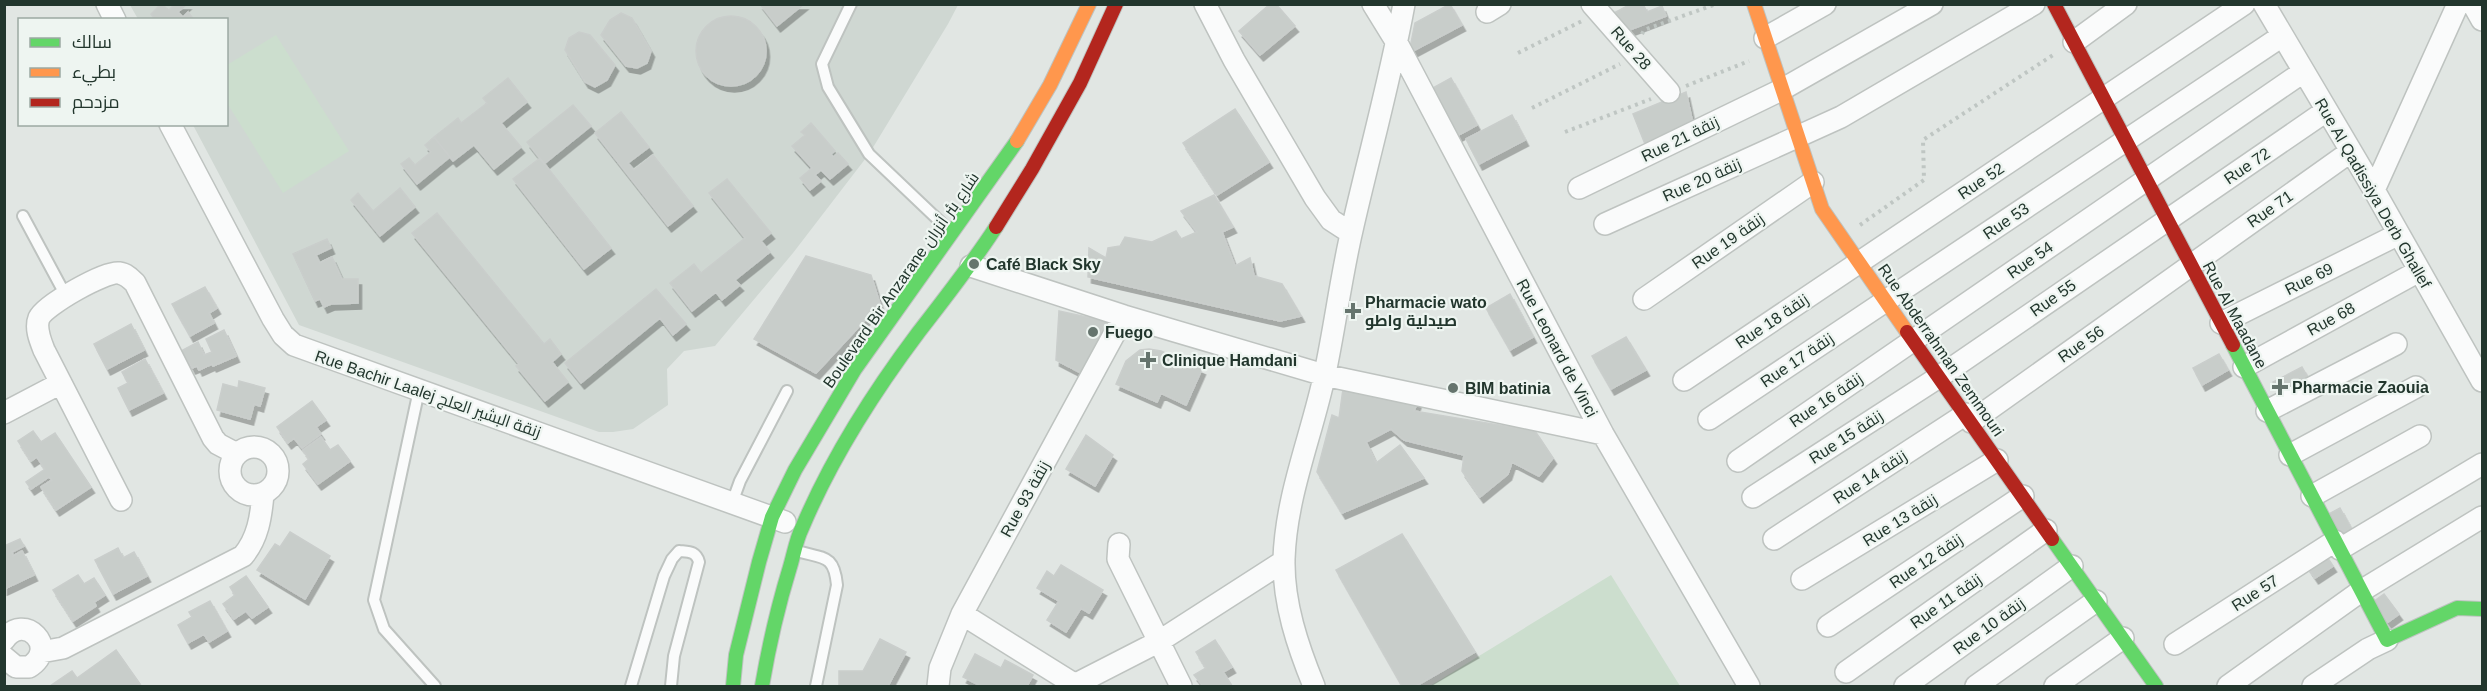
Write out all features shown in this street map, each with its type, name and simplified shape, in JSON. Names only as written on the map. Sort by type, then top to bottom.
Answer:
[{"type":"street","points":[[107,4],[114,18]]},
{"type":"street","name":"Boulevard Bir Anzarane شارع بئر أنزران","points":[[733,687],[736,655],[772,517],[801,460],[855,369],[1003,164],[1060,65],[1089,4]]},
{"type":"street","points":[[762,687],[773,624],[801,529],[854,427],[917,334],[971,266],[1059,123],[1116,4]]},
{"type":"street","points":[[1205,4],[1234,60],[1315,198],[1331,220],[1351,233]]},
{"type":"street","name":"Rue Leonard de Vinci","points":[[1373,4],[1396,43],[1603,434],[1749,687]]},
{"type":"street","points":[[1314,687],[1294,628],[1287,596],[1284,561],[1287,532],[1295,487],[1324,375],[1351,233],[1404,4]]},
{"type":"street","name":"Rue Abderrahman Zemmouri","points":[[1754,4],[1822,209],[1840,239],[1859,262],[2123,638],[2152,685]]},
{"type":"street","points":[[1765,38],[1825,4]]},
{"type":"street","name":"Rue 21 زنقة","points":[[1579,188],[1781,90],[1932,4]]},
{"type":"street","name":"Rue 20 زنقة","points":[[1605,224],[1841,117],[2034,4]]},
{"type":"street","name":"Rue Al Maadane","points":[[2054,4],[2387,640]]},
{"type":"street","points":[[2074,42],[2126,4]]},
{"type":"street","name":"Rue 52","points":[[1859,262],[2244,4]]},
{"type":"street","name":"Rue Al Qadissiya Derb Ghallef","points":[[2264,4],[2350,153],[2374,190],[2397,235],[2482,381]]},
{"type":"street","points":[[2374,190],[2458,4]]},
{"type":"street","points":[[2474,4],[2482,20]]},
{"type":"street","name":"Rue 28","points":[[1595,8],[1669,92]]},
{"type":"street","name":"Rue 53","points":[[1886,301],[2282,36]]},
{"type":"street","name":"Rue 54","points":[[1913,340],[2303,72]]},
{"type":"street","name":"Rue 72","points":[[2167,220],[2326,111]]},
{"type":"street","name":"Rue Bachir Laalej زنقة البشير العلج","points":[[171,126],[283,335],[294,345],[310,353],[801,529]]},
{"type":"street","name":"Rue 71","points":[[2191,265],[2350,153]]},
{"type":"street","name":"Rue 19 زنقة","points":[[1644,299],[1813,182]]},
{"type":"street","name":"Rue 55","points":[[1939,377],[2167,220]]},
{"type":"street","name":"Rue 69","points":[[2221,323],[2397,235]]},
{"type":"street","name":"Rue 18 زنقة","points":[[1684,380],[1859,262]]},
{"type":"street","name":"Rue 56","points":[[1968,418],[2191,265]]},
{"type":"street","points":[[971,266],[1125,316],[1324,375],[1603,434]]},
{"type":"street","name":"Rue 68","points":[[2244,367],[2419,272]]},
{"type":"street","points":[[121,500],[44,350],[38,329],[38,320],[43,312],[66,296],[108,275],[118,273],[127,275],[135,283],[213,438],[218,444],[237,454]]},
{"type":"street","name":"Rue 17 زنقة","points":[[1709,419],[1886,301]]},
{"type":"street","name":"Rue 93 زنقة","points":[[938,687],[940,668],[962,614],[1125,316]]},
{"type":"street","name":"Rue 16 زنقة","points":[[1738,460],[1913,340]]},
{"type":"street","points":[[2267,411],[2396,344]]},
{"type":"street","name":"Rue 15 زنقة","points":[[1753,497],[1939,377]]},
{"type":"street","points":[[4,413],[61,383]]},
{"type":"street","points":[[2290,455],[2416,387]]},
{"type":"street","name":"Rue 14 زنقة","points":[[1774,539],[1968,418]]},
{"type":"street","points":[[2312,496],[2420,436]]},
{"type":"street","points":[[41,652],[63,648],[243,556],[256,534],[263,494],[278,477],[277,462],[267,450],[251,447],[237,454],[230,468],[234,484],[247,494],[263,494]]},
{"type":"street","name":"Rue 13 زنقة","points":[[1802,579],[1997,460]]},
{"type":"street","name":"Rue 57","points":[[2175,644],[2337,545],[2482,464]]},
{"type":"street","name":"Rue 12 زنقة","points":[[1828,626],[2023,496]]},
{"type":"street","points":[[2228,687],[2361,591],[2482,517]]},
{"type":"street","name":"Rue 11 زنقة","points":[[1846,672],[2046,530]]},
{"type":"street","points":[[1119,544],[1118,559],[1181,687]]},
{"type":"street","points":[[962,614],[1077,686],[1158,642],[1284,561]]},
{"type":"street","name":"Rue 10 زنقة","points":[[1905,687],[2072,566]]},
{"type":"street","points":[[1976,687],[2096,601]]},
{"type":"street","points":[[2313,687],[2368,649],[2387,640],[2457,608],[2482,609]]},
{"type":"street","points":[[4,657],[10,664],[22,668],[35,664],[41,652],[36,635],[25,630],[13,631],[5,640]]},
{"type":"street","points":[[2055,687],[2123,638]]},
{"type":"lane","points":[[851,4],[822,64],[828,87],[868,154],[954,234]]},
{"type":"lane","points":[[23,216],[66,296]]},
{"type":"lane","points":[[418,390],[374,600],[384,629],[435,687]]},
{"type":"lane","points":[[732,503],[740,481],[787,391]]},
{"type":"lane","points":[[631,687],[664,576],[672,559],[679,551],[693,552],[698,555],[699,562],[674,656],[671,687]]},
{"type":"lane","points":[[796,551],[830,561],[835,568],[837,585],[816,687]]},
{"type":"path","points":[[1518,53],[1595,8]]},
{"type":"path","points":[[1840,239],[1924,180],[1923,140],[2074,42]]},
{"type":"shaded area","points":[[130,5],[958,5],[869,154],[793,253],[715,346],[684,351],[667,369],[668,405],[633,429],[613,432],[599,432],[299,325],[194,126],[228,126],[228,18],[137,18]]},
{"type":"green space","points":[[276,35],[349,151],[283,193],[228,105],[228,64]]},
{"type":"green space","points":[[1611,575],[1680,686],[1430,686]]},
{"type":"building","points":[[161,4],[169,10],[175,4],[187,4],[178,12],[183,17],[188,12],[192,18],[154,18],[151,14]]},
{"type":"building","points":[[760,4],[804,4],[777,26]]},
{"type":"building","points":[[1270,4],[1276,4],[1295,26],[1260,55],[1239,31]]},
{"type":"building","points":[[1450,4],[1462,25],[1409,53],[1415,23]]},
{"type":"building","points":[[1631,4],[1643,4],[1647,12],[1662,6],[1666,16],[1629,30],[1614,13]]},
{"type":"building","points":[[621,13],[632,18],[651,51],[647,63],[637,68],[626,66],[601,35],[610,20]]},
{"type":"building","points":[[738,16],[751,22],[760,31],[764,37],[766,51],[764,65],[756,76],[745,84],[724,86],[706,76],[698,65],[696,44],[706,26],[717,18]]},
{"type":"building","points":[[579,32],[590,35],[615,65],[607,80],[595,87],[585,82],[565,50],[569,38]]},
{"type":"building","points":[[508,78],[527,102],[501,123],[521,147],[494,169],[474,145],[453,161],[434,137],[458,118],[461,123],[487,103],[483,98]]},
{"type":"building","points":[[1451,78],[1477,125],[1457,136],[1431,89]]},
{"type":"building","points":[[1686,92],[1693,124],[1645,144],[1633,114]]},
{"type":"building","points":[[573,105],[591,126],[544,164],[527,142]]},
{"type":"building","points":[[1235,109],[1269,162],[1217,195],[1183,143]]},
{"type":"building","points":[[621,112],[649,147],[628,163],[634,170],[653,155],[693,206],[668,226],[595,133]]},
{"type":"building","points":[[1512,115],[1525,140],[1479,164],[1466,139]]},
{"type":"building","points":[[811,123],[835,151],[831,154],[833,157],[838,153],[848,164],[830,179],[821,170],[815,175],[821,181],[810,190],[800,178],[812,168],[792,146],[805,135],[801,132]]},
{"type":"building","points":[[434,137],[450,157],[417,184],[401,164],[409,158],[415,165],[431,152],[425,145]]},
{"type":"building","points":[[540,158],[611,248],[584,269],[513,179]]},
{"type":"building","points":[[727,179],[771,233],[761,241],[770,252],[735,280],[740,285],[722,300],[716,292],[692,311],[670,283],[694,264],[701,273],[745,238],[709,193]]},
{"type":"building","points":[[400,188],[415,207],[380,236],[351,200],[358,193],[373,211]]},
{"type":"building","points":[[1214,195],[1233,227],[1222,232],[1235,266],[1250,258],[1254,276],[1282,284],[1301,316],[1280,321],[1088,277],[1089,248],[1106,258],[1108,248],[1120,246],[1125,237],[1152,242],[1176,231],[1181,239],[1197,232],[1181,211]]},
{"type":"building","points":[[437,213],[544,344],[550,339],[561,354],[552,362],[568,382],[545,401],[516,366],[519,364],[412,233]]},
{"type":"building","points":[[327,239],[331,248],[316,255],[320,263],[332,257],[342,279],[358,279],[358,303],[331,304],[324,307],[320,299],[315,301],[293,254]]},
{"type":"building","points":[[806,256],[871,275],[880,304],[816,373],[754,339]]},
{"type":"building","points":[[205,287],[217,308],[209,313],[214,323],[190,336],[172,304]]},
{"type":"building","points":[[656,289],[686,324],[673,335],[660,318],[581,383],[565,363]]},
{"type":"building","points":[[1510,294],[1533,337],[1510,350],[1486,308]]},
{"type":"building","points":[[1059,311],[1110,322],[1083,374],[1056,360]]},
{"type":"building","points":[[131,324],[144,350],[107,369],[94,344]]},
{"type":"building","points":[[224,330],[236,356],[199,370],[197,366],[192,368],[189,362],[185,364],[179,352],[198,342],[204,355],[212,352],[206,339]]},
{"type":"building","points":[[1626,337],[1646,370],[1611,389],[1592,356]]},
{"type":"building","points":[[1140,350],[1161,351],[1202,369],[1186,405],[1161,393],[1157,402],[1116,384],[1126,361]]},
{"type":"building","points":[[2219,354],[2228,370],[2202,385],[2193,368]]},
{"type":"building","points":[[145,359],[163,393],[129,410],[118,388],[128,383],[122,372]]},
{"type":"building","points":[[2302,367],[2310,381],[2280,397],[2273,382]]},
{"type":"building","points":[[239,381],[265,388],[260,406],[254,404],[250,419],[217,410],[223,384],[238,388]]},
{"type":"building","points":[[1343,389],[1379,399],[1383,389],[1418,401],[1414,411],[1535,431],[1553,458],[1539,476],[1512,462],[1508,474],[1480,497],[1462,471],[1464,455],[1404,440],[1391,429],[1366,442],[1376,463],[1400,445],[1424,478],[1342,513],[1317,472],[1332,415],[1339,418]]},
{"type":"building","points":[[312,401],[326,420],[316,427],[321,434],[302,448],[294,438],[288,443],[277,427]]},
{"type":"building","points":[[33,431],[41,442],[55,433],[91,487],[56,510],[41,487],[52,480],[49,477],[31,489],[26,482],[45,469],[37,457],[31,461],[18,441]]},
{"type":"building","points":[[1086,435],[1113,455],[1095,486],[1066,469]]},
{"type":"building","points":[[321,437],[330,450],[338,445],[350,461],[318,484],[303,464],[309,459],[303,450]]},
{"type":"building","points":[[2340,508],[2353,532],[2338,540],[2325,516]]},
{"type":"building","points":[[290,532],[330,556],[305,599],[257,570],[275,544],[280,547]]},
{"type":"building","points":[[1402,534],[1475,652],[1416,686],[1402,686],[1336,570]]},
{"type":"building","points":[[20,539],[24,546],[12,552],[13,556],[22,551],[34,575],[4,589],[4,546]]},
{"type":"building","points":[[118,548],[123,558],[134,552],[147,576],[113,594],[95,560]]},
{"type":"building","points":[[2325,554],[2333,566],[2315,578],[2307,566]]},
{"type":"building","points":[[1061,565],[1103,590],[1089,613],[1081,608],[1066,632],[1047,620],[1059,601],[1037,588],[1047,571],[1054,576]]},
{"type":"building","points":[[78,575],[84,584],[94,578],[105,595],[94,602],[96,606],[73,621],[53,590]]},
{"type":"building","points":[[246,576],[268,607],[252,618],[246,611],[234,619],[223,604],[235,595],[230,587]]},
{"type":"building","points":[[2384,594],[2399,614],[2388,622],[2373,602]]},
{"type":"building","points":[[210,601],[227,631],[209,642],[204,634],[188,643],[178,625],[192,617],[189,612]]},
{"type":"building","points":[[880,639],[906,652],[888,686],[839,686],[839,671],[863,671]]},
{"type":"building","points":[[1215,640],[1232,667],[1223,672],[1232,686],[1203,686],[1194,675],[1206,668],[1196,652]]},
{"type":"building","points":[[116,650],[140,684],[136,686],[50,686],[72,671],[77,678]]},
{"type":"building","points":[[975,654],[1001,668],[1005,660],[1033,675],[1027,686],[981,686],[963,677]]},
{"type":"traffic: fast","points":[[733,686],[736,655],[759,562],[772,517],[795,470],[855,369],[1017,141]]},
{"type":"traffic: fast","points":[[762,686],[782,596],[797,542],[813,502],[854,427],[885,379],[996,227]]},
{"type":"traffic: fast","points":[[2233,345],[2387,640],[2457,608],[2482,609]]},
{"type":"traffic: fast","points":[[2052,539],[2156,686]]},
{"type":"traffic: slow","points":[[1017,141],[1050,85],[1089,4]]},
{"type":"traffic: slow","points":[[1754,4],[1822,209],[1907,332]]},
{"type":"traffic: jam","points":[[996,227],[1032,169],[1080,83],[1116,4]]},
{"type":"traffic: jam","points":[[2054,4],[2233,345]]},
{"type":"traffic: jam","points":[[1907,332],[2052,539]]},
{"type":"place","name":"Café Black Sky","points":[[974,264]]},
{"type":"place","name":"Pharmacie wato صيدلية واطو","points":[[1353,311]]},
{"type":"place","name":"Fuego","points":[[1093,332]]},
{"type":"place","name":"Clinique Hamdani","points":[[1148,360]]},
{"type":"place","name":"Pharmacie Zaouia","points":[[2280,387]]},
{"type":"place","name":"BIM batinia","points":[[1453,388]]}]
